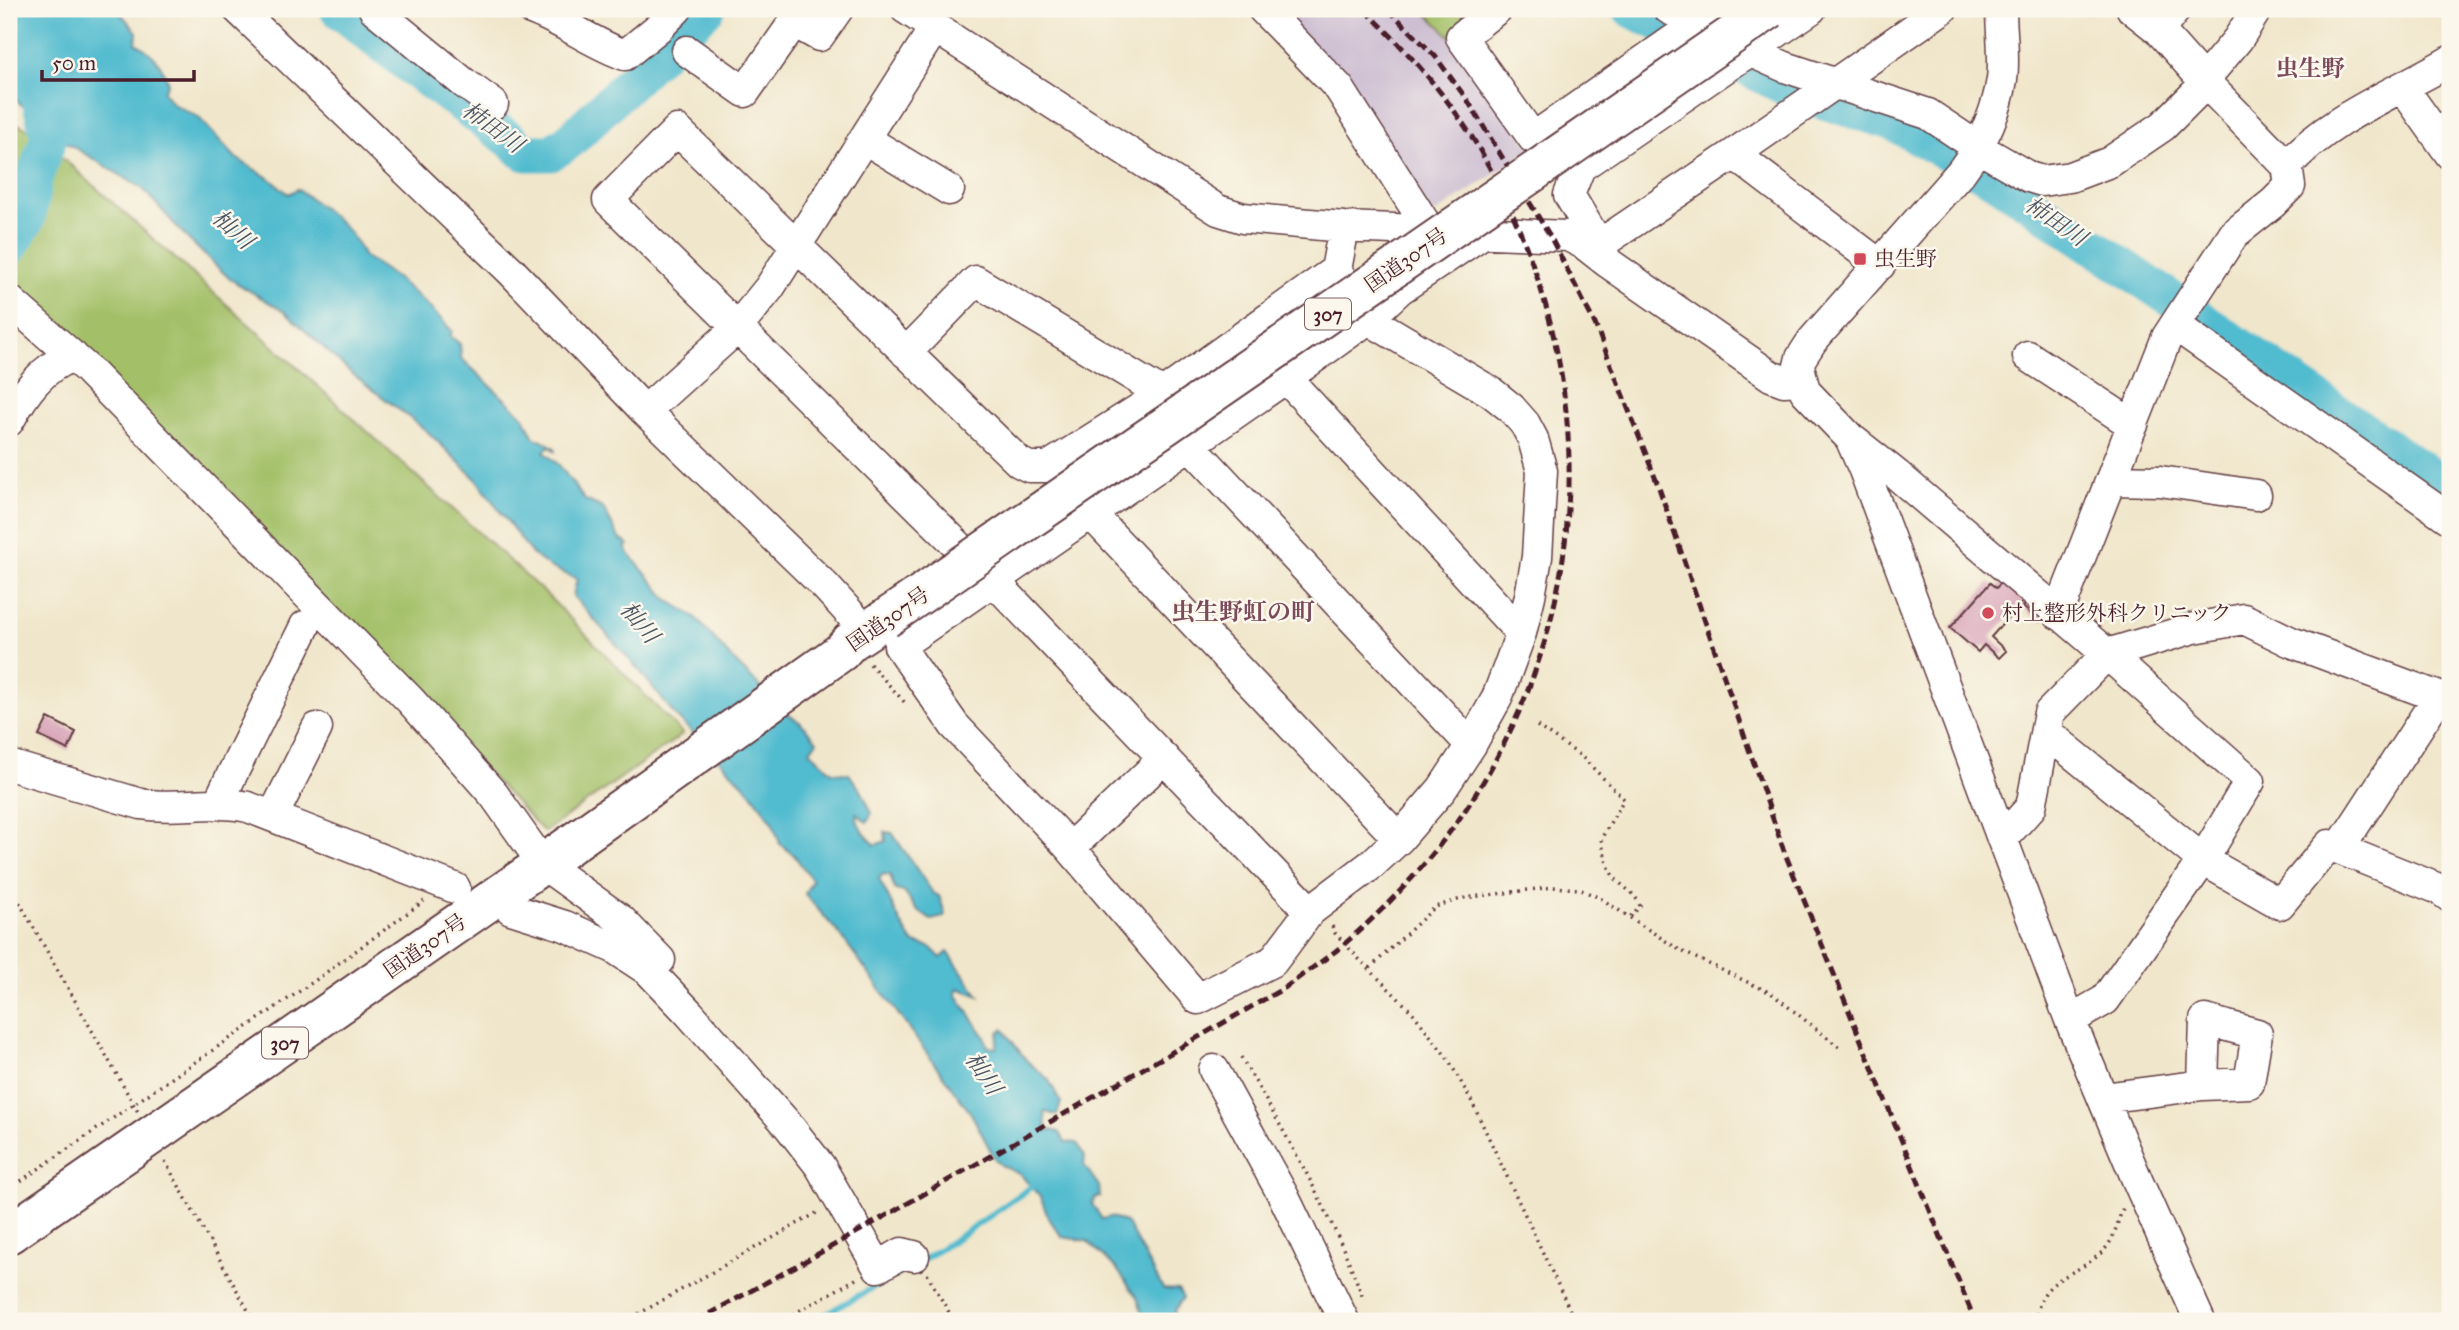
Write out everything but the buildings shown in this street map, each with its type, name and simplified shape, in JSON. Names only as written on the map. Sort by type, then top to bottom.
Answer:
[{"type":"highway","name":"国道307号","points":[[9,1234],[551,858],[864,634],[1770,9]]},
{"type":"street","points":[[238,9],[511,271],[645,411],[826,587],[864,634]]},
{"type":"street","points":[[374,9],[493,104]]},
{"type":"street","points":[[544,11],[590,39],[625,55],[677,9]]},
{"type":"street","points":[[687,51],[745,92],[794,22],[819,36],[838,9]]},
{"type":"street","points":[[906,9],[1219,209],[1243,218],[1344,227],[1567,236],[1603,254],[1771,376],[1784,381],[1801,380]]},
{"type":"street","points":[[1263,9],[1339,88],[1430,231]]},
{"type":"street","points":[[1497,9],[1461,37],[1533,138],[1707,16]]},
{"type":"street","points":[[1669,9],[1707,16],[1746,53],[1831,86],[1928,114],[1972,157],[2042,181],[2070,177],[2109,162],[2162,126],[2205,82],[2257,9]]},
{"type":"street","points":[[1603,254],[1569,195],[1580,167],[1811,9]]},
{"type":"street","points":[[1603,254],[1800,106],[1942,9]]},
{"type":"street","points":[[2001,9],[2003,77],[1997,105],[1972,157],[1812,341],[1799,366],[1805,391],[1850,438],[2107,654],[2250,781],[2203,860],[2105,1000],[2070,1020]]},
{"type":"street","points":[[2058,614],[2167,337],[2234,234],[2290,186],[2287,166],[2205,82],[2167,19],[2132,9]]},
{"type":"street","points":[[645,411],[737,328],[770,287],[935,27]]},
{"type":"street","points":[[2287,166],[2299,153],[2368,104],[2450,61]]},
{"type":"street","points":[[2403,88],[2450,154]]},
{"type":"street","points":[[1321,918],[993,580],[608,200],[677,131],[1018,463],[1029,467],[1048,467],[1163,394],[1336,270]]},
{"type":"street","points":[[865,139],[949,190]]},
{"type":"street","points":[[1734,154],[1880,265]]},
{"type":"street","points":[[1344,227],[1336,270],[1368,319],[1491,392],[1525,424],[1533,439],[1542,471],[1537,557],[1521,634],[1497,698],[1442,789],[1399,839],[1321,918],[1273,961],[1198,999],[1070,848],[954,725],[899,646],[1286,378],[1368,319],[1400,289],[1483,233]]},
{"type":"street","points":[[906,353],[976,281],[1163,394]]},
{"type":"street","points":[[9,300],[72,356],[175,457],[411,701],[551,858],[621,920],[660,960],[649,971]]},
{"type":"street","points":[[2175,325],[2450,519]]},
{"type":"street","points":[[9,421],[28,390],[49,366],[72,356]]},
{"type":"street","points":[[2028,356],[2133,425]]},
{"type":"street","points":[[1286,378],[1521,634]]},
{"type":"street","points":[[1850,438],[2070,1020],[2200,1321]]},
{"type":"street","points":[[1190,445],[1471,745]]},
{"type":"street","points":[[2111,480],[2160,481],[2256,495]]},
{"type":"street","points":[[1091,514],[1399,839]]},
{"type":"street","points":[[2003,838],[2031,807],[2049,713],[2107,654],[2194,628],[2244,619],[2291,642],[2444,699],[2339,849]]},
{"type":"street","points":[[218,803],[305,626]]},
{"type":"street","points":[[273,816],[317,728]]},
{"type":"street","points":[[2046,732],[2203,860],[2280,904],[2329,845],[2450,897]]},
{"type":"street","points":[[1070,848],[1164,758]]},
{"type":"street","points":[[9,765],[141,804],[160,807],[218,803],[248,807],[451,887]]},
{"type":"street","points":[[511,909],[565,926],[602,943],[649,971],[788,1125],[820,1166],[878,1267],[902,1253],[920,1264]]},
{"type":"street","points":[[1214,1070],[1284,1197],[1354,1312]]},
{"type":"street","points":[[2103,1098],[2203,1085]]},
{"type":"path","points":[[1537,726],[1581,756],[1624,799],[1601,839],[1605,861],[1615,878],[1637,897],[1640,906],[1630,917]]},
{"type":"path","points":[[9,884],[142,1120]]},
{"type":"path","points":[[9,1189],[451,887]]},
{"type":"path","points":[[1370,968],[1435,907],[1464,898],[1553,887],[1579,889],[1600,898],[1681,951],[1771,993],[1839,1047]]},
{"type":"path","points":[[1321,918],[1413,1013],[1448,1059],[1575,1321]]},
{"type":"path","points":[[1241,1057],[1296,1153],[1332,1225],[1354,1312]]},
{"type":"path","points":[[159,1151],[254,1321]]},
{"type":"path","points":[[2036,1321],[2042,1294],[2053,1284],[2093,1260],[2107,1247],[2130,1192],[2138,1182]]},
{"type":"path","points":[[626,1321],[840,1200]]},
{"type":"path","points":[[920,1264],[954,1321]]},
{"type":"path","points":[[781,1321],[878,1267]]},
{"type":"shaded area","points":[[1271,9],[1422,9],[1451,37],[1531,149],[1433,215]]},
{"type":"green space","points":[[1422,9],[1486,9],[1451,37]]},
{"type":"green space","points":[[9,120],[30,130],[300,370],[548,596],[683,734],[544,832],[285,559],[9,289]]},
{"type":"water","name":"杣川","points":[[9,9],[117,9],[137,32],[136,43],[152,55],[163,70],[168,83],[163,92],[173,104],[198,117],[236,158],[272,180],[288,194],[298,189],[326,210],[352,236],[363,256],[399,280],[432,310],[452,331],[450,336],[460,344],[461,358],[524,417],[534,438],[555,448],[555,451],[549,446],[544,452],[559,465],[585,500],[603,508],[619,538],[629,545],[625,547],[629,554],[668,600],[695,617],[733,660],[788,714],[801,723],[817,741],[810,751],[832,772],[849,774],[872,813],[867,822],[856,813],[862,830],[875,845],[886,841],[885,832],[892,833],[933,893],[939,896],[945,913],[944,917],[931,920],[917,910],[904,892],[895,890],[890,875],[883,874],[879,879],[902,925],[913,943],[930,947],[941,958],[948,952],[979,996],[958,988],[956,994],[985,1037],[988,1047],[996,1048],[999,1032],[1003,1029],[1027,1061],[1048,1079],[1061,1102],[1057,1115],[1045,1112],[1046,1129],[1059,1132],[1065,1142],[1077,1143],[1085,1157],[1084,1165],[1099,1186],[1100,1197],[1096,1197],[1092,1204],[1102,1219],[1111,1217],[1126,1222],[1163,1289],[1178,1290],[1183,1298],[1175,1310],[1175,1321],[1144,1321],[1138,1299],[1116,1268],[1087,1241],[1062,1237],[1048,1217],[1041,1198],[1021,1175],[995,1159],[972,1115],[842,937],[805,894],[812,880],[794,855],[780,844],[772,821],[750,791],[675,715],[573,596],[577,579],[550,567],[532,554],[476,479],[428,432],[350,372],[285,312],[230,279],[189,240],[143,189],[64,141],[9,94]]},
{"type":"waterway","name":"柿田川","points":[[338,9],[525,153],[551,153],[568,142],[707,9]]},
{"type":"waterway","name":"柿田川","points":[[1631,9],[1795,92],[1892,122],[2002,184],[2450,489]]},
{"type":"waterway","points":[[9,248],[27,219],[34,179],[49,137],[35,78]]},
{"type":"waterway","points":[[922,1260],[1037,1183]]},
{"type":"waterway","points":[[813,1321],[912,1266]]},
{"type":"railway","points":[[696,1321],[847,1238],[1286,987],[1318,964],[1366,925],[1425,863],[1464,812],[1509,734],[1541,653],[1561,570],[1569,486],[1565,401],[1549,317],[1521,235],[1482,154],[1428,77],[1364,9]]},
{"type":"railway","points":[[1388,9],[1435,56],[1468,101],[1550,236],[1595,324],[1658,485],[1784,851],[1975,1321]]},
{"type":"place","name":"虫生野","points":[[1860,259]]},
{"type":"place","name":"村上整形外科クリニック","points":[[1988,613]]},
{"type":"district","name":"虫生野","points":[[2310,68]]},
{"type":"district","name":"虫生野虹の町","points":[[1243,612]]}]
